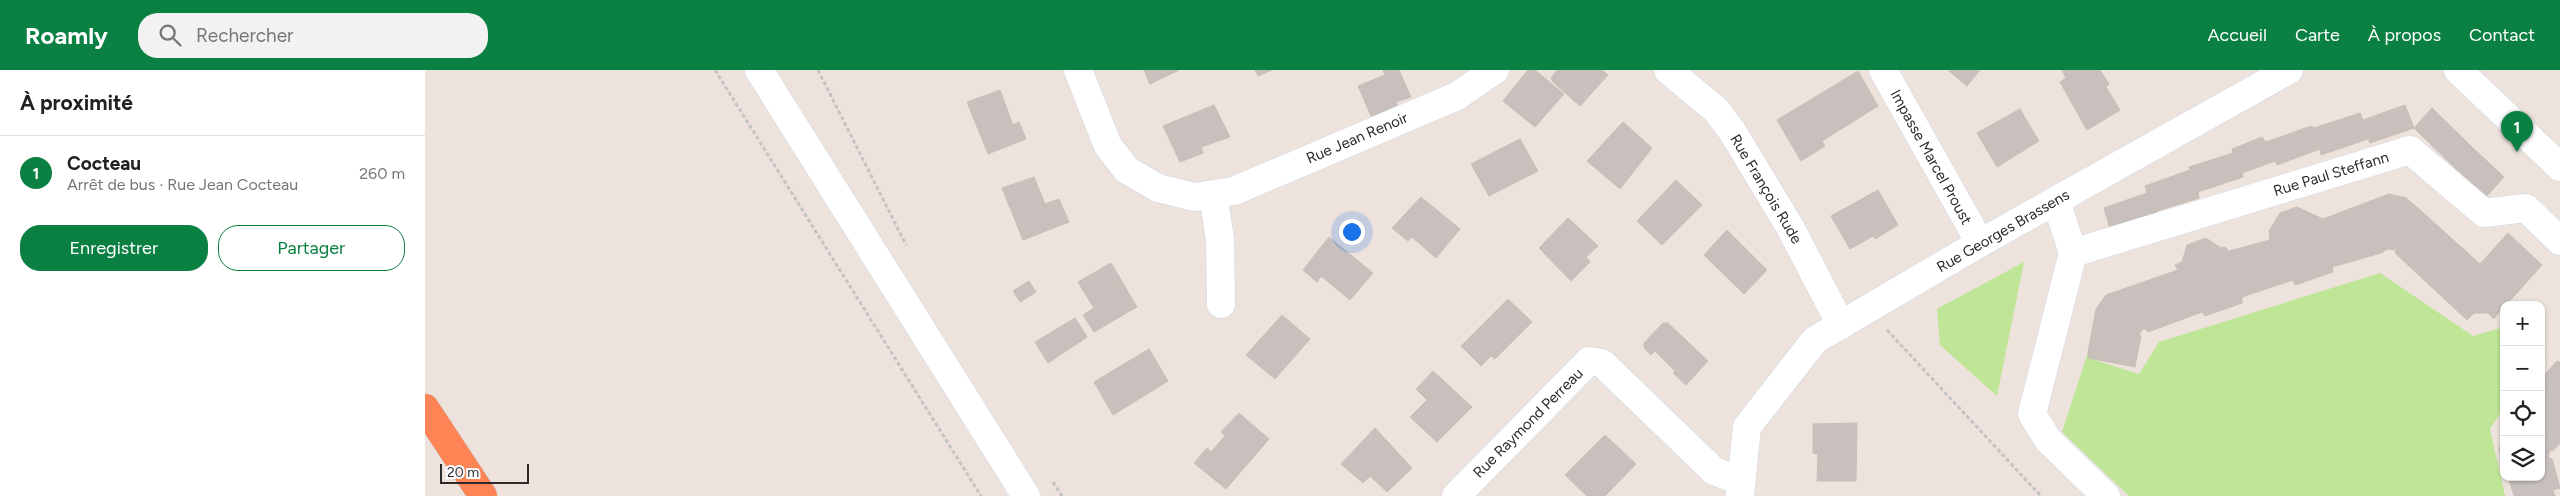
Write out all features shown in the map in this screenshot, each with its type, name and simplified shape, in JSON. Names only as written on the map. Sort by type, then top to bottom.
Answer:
[{"type":"highway","points":[[425,408],[483,496]]},
{"type":"street","points":[[759,70],[1026,496]]},
{"type":"street","name":"Rue Jean Renoir","points":[[1077,70],[1108,146],[1127,170],[1158,188],[1194,197],[1234,191],[1457,96],[1495,70]]},
{"type":"street","name":"Rue François Rude","points":[[1668,70],[1716,110],[1732,131],[1791,227],[1841,325]]},
{"type":"street","name":"Impasse Marcel Proust","points":[[1883,70],[1980,243]]},
{"type":"street","name":"Rue Georges Brassens","points":[[1740,489],[1747,427],[1815,340],[1980,243],[2289,70]]},
{"type":"street","points":[[2458,70],[2560,167]]},
{"type":"street","name":"Rue Paul Steffann","points":[[2073,253],[2410,150],[2484,213],[2526,208],[2560,241]]},
{"type":"street","points":[[1213,194],[1220,239],[1221,304]]},
{"type":"street","points":[[2056,201],[2073,253],[2032,414],[2048,440],[2107,496]]},
{"type":"street","name":"Rue Raymond Perreau","points":[[1456,496],[1589,361],[1602,363],[1714,471],[1740,489]]},
{"type":"path","points":[[715,70],[981,496]]},
{"type":"path","points":[[818,70],[908,249]]},
{"type":"path","points":[[1870,308],[1923,371],[2041,496]]},
{"type":"path","points":[[1052,480],[1062,496]]},
{"type":"green space","points":[[2024,262],[1997,396],[1940,345],[1937,309]]},
{"type":"green space","points":[[2380,273],[2473,336],[2500,328],[2500,413],[2490,429],[2500,481],[2502,481],[2505,496],[2129,496],[2062,432],[2088,352],[2088,358],[2139,374],[2159,342]]},
{"type":"building","points":[[1144,70],[1179,70],[1150,84]]},
{"type":"building","points":[[1255,70],[1272,70],[1258,76]]},
{"type":"building","points":[[1383,70],[1399,70],[1411,97],[1396,102],[1398,107],[1372,118],[1358,86],[1385,75]]},
{"type":"building","points":[[1528,70],[1535,70],[1564,94],[1535,127],[1503,101]]},
{"type":"building","points":[[1557,70],[1602,70],[1608,75],[1580,106],[1553,82],[1551,78]]},
{"type":"building","points":[[1948,70],[1980,70],[1967,86]]},
{"type":"building","points":[[2062,70],[2100,70],[2109,84],[2106,87],[2120,110],[2087,130],[2060,82],[2066,78]]},
{"type":"building","points":[[1858,71],[1878,106],[1822,141],[1825,146],[1801,161],[1777,120]]},
{"type":"building","points":[[1000,90],[1013,125],[1019,122],[1026,139],[988,154],[967,102]]},
{"type":"building","points":[[1214,105],[1230,137],[1201,147],[1203,153],[1180,162],[1163,126]]},
{"type":"building","points":[[2405,105],[2414,128],[2370,143],[2368,139],[2321,155],[2320,149],[2277,165],[2275,161],[2242,173],[2243,177],[2198,192],[2199,198],[2157,211],[2156,218],[2111,232],[2104,208],[2147,193],[2145,186],[2190,170],[2189,167],[2233,153],[2232,149],[2262,137],[2266,142],[2311,126],[2314,128],[2360,113],[2363,120]]},
{"type":"building","points":[[2432,108],[2473,148],[2455,168],[2414,128]]},
{"type":"building","points":[[2020,109],[2039,141],[1997,167],[1977,133]]},
{"type":"building","points":[[1623,122],[1652,148],[1620,189],[1587,161]]},
{"type":"building","points":[[1520,139],[1538,171],[1489,196],[1471,164]]},
{"type":"building","points":[[2473,148],[2504,177],[2487,196],[2455,168]]},
{"type":"building","points":[[1034,177],[1045,204],[1059,199],[1069,222],[1023,240],[1002,188]]},
{"type":"building","points":[[1676,180],[1697,200],[1682,217],[1686,221],[1662,245],[1637,221]]},
{"type":"building","points":[[1878,190],[1898,225],[1875,239],[1873,236],[1850,249],[1831,216]]},
{"type":"building","points":[[2389,194],[2406,198],[2419,209],[2381,253],[2332,267],[2333,272],[2295,285],[2293,280],[2242,297],[2242,303],[2205,316],[2202,312],[2148,332],[2144,328],[2139,334],[2141,337],[2136,361],[2088,352],[2096,309],[2106,295],[2178,270],[2175,265],[2182,262],[2187,245],[2206,238],[2221,248],[2225,247],[2229,251],[2270,240],[2269,231],[2280,213],[2297,207],[2323,219]]},
{"type":"building","points":[[1421,197],[1460,229],[1436,258],[1412,237],[1408,241],[1392,228]]},
{"type":"building","points":[[1697,200],[1702,205],[1686,221],[1682,217]]},
{"type":"building","points":[[2419,209],[2480,264],[2508,233],[2542,265],[2510,301],[2500,301],[2500,311],[2494,319],[2488,313],[2474,313],[2467,320],[2395,253],[2396,250],[2387,249],[2381,253]]},
{"type":"building","points":[[1568,218],[1598,246],[1586,257],[1590,262],[1571,281],[1539,248]]},
{"type":"building","points":[[1727,230],[1767,270],[1744,294],[1704,255]]},
{"type":"building","points":[[1329,237],[1373,273],[1350,300],[1321,276],[1317,282],[1303,270]]},
{"type":"building","points":[[1111,263],[1121,280],[1113,284],[1130,311],[1094,332],[1083,315],[1094,308],[1078,282]]},
{"type":"building","points":[[1121,280],[1137,307],[1130,311],[1113,284]]},
{"type":"building","points":[[1029,281],[1036,292],[1020,302],[1013,291]]},
{"type":"building","points":[[1508,299],[1532,322],[1495,359],[1491,356],[1481,366],[1461,346]]},
{"type":"building","points":[[1282,315],[1310,339],[1275,379],[1246,355]]},
{"type":"building","points":[[1075,318],[1087,337],[1048,363],[1035,342]]},
{"type":"building","points":[[1663,323],[1668,323],[1708,361],[1686,385],[1673,373],[1675,371],[1655,351],[1651,355],[1644,348],[1644,343]]},
{"type":"building","points":[[1149,349],[1168,381],[1113,415],[1094,382]]},
{"type":"building","points":[[2088,352],[2136,361],[2135,367],[2088,358]]},
{"type":"building","points":[[2557,361],[2560,362],[2560,443],[2553,451],[2550,450],[2548,458],[2552,459],[2560,488],[2553,490],[2555,496],[2514,496],[2509,481],[2545,481],[2545,374]]},
{"type":"building","points":[[1433,371],[1472,407],[1437,442],[1410,417],[1427,400],[1421,384]]},
{"type":"building","points":[[1421,384],[1427,400],[1416,389]]},
{"type":"building","points":[[1239,413],[1269,439],[1226,489],[1194,463],[1207,448],[1211,452],[1225,436],[1221,432]]},
{"type":"building","points":[[1857,423],[1856,481],[1817,481],[1818,454],[1813,453],[1813,424]]},
{"type":"building","points":[[1375,428],[1412,468],[1387,492],[1370,476],[1363,483],[1341,464]]},
{"type":"building","points":[[1605,435],[1636,464],[1605,496],[1587,496],[1565,475]]},
{"type":"place","name":"Cocteau","points":[[2517,152]]}]
